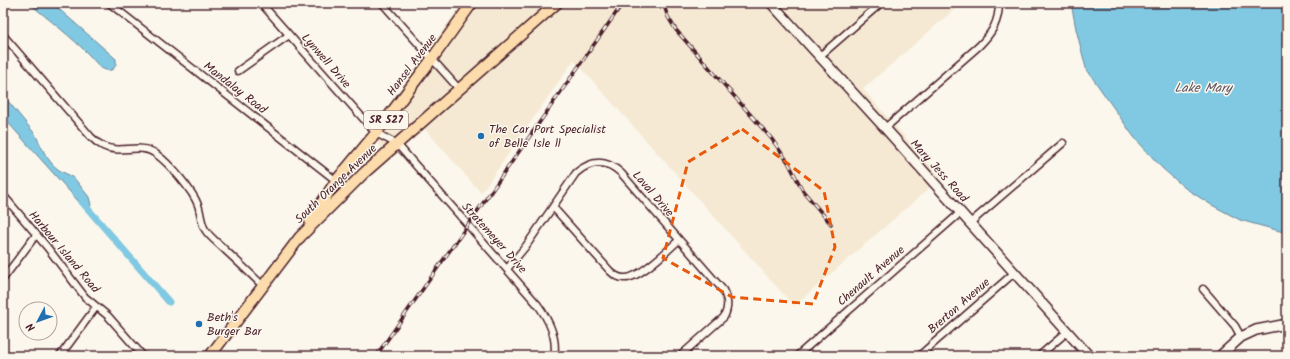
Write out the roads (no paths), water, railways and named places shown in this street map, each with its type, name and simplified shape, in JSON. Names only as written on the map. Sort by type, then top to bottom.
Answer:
[{"type":"main road","name":"Hansel Avenue","points":[[300,237],[336,180],[376,133],[472,3]]},
{"type":"main road","name":"South Orange Avenue","points":[[210,356],[300,237],[364,173],[557,3]]},
{"type":"street","name":"Mandalay Road","points":[[109,3],[348,190]]},
{"type":"street","name":"Lynwell Drive","points":[[261,3],[376,133]]},
{"type":"street","points":[[382,3],[459,89]]},
{"type":"street","name":"Mary Jess Road","points":[[771,3],[1089,356]]},
{"type":"street","points":[[820,56],[881,3]]},
{"type":"street","points":[[885,128],[988,37],[997,22],[999,3]]},
{"type":"street","points":[[238,71],[289,34]]},
{"type":"street","points":[[3,35],[91,137],[98,143],[104,147],[112,149],[120,150],[140,148],[149,150],[156,153],[169,165],[193,194],[198,205],[205,230],[263,286]]},
{"type":"street","points":[[376,133],[397,144]]},
{"type":"street","points":[[970,223],[1062,143]]},
{"type":"street","name":"Stratemeyer Drive","points":[[397,144],[538,304],[546,316],[551,328],[554,340],[554,356]]},
{"type":"street","name":"Laval Drive","points":[[507,269],[526,246],[576,173],[582,168],[592,164],[608,164],[621,173],[723,290],[727,298],[728,305],[724,318],[680,356]]},
{"type":"street","name":"Harbour Island Road","points":[[3,195],[86,297],[108,316],[144,356]]},
{"type":"street","points":[[553,207],[610,271],[624,279],[636,276],[679,240]]},
{"type":"street","name":"Chenault Avenue","points":[[797,356],[960,213]]},
{"type":"street","points":[[3,279],[36,235]]},
{"type":"street","name":"Brerton Avenue","points":[[919,356],[1014,273]]},
{"type":"street","points":[[1203,289],[1241,336]]},
{"type":"street","points":[[60,356],[96,307]]},
{"type":"street","points":[[1220,356],[1241,336],[1256,330],[1287,324]]},
{"type":"street","points":[[1039,356],[1067,332]]},
{"type":"water","points":[[29,3],[52,3],[116,59],[114,68],[109,70],[102,68],[76,42]]},
{"type":"water","name":"Lake Mary","points":[[1071,3],[1287,3],[1287,233],[1240,220],[1210,204],[1185,188],[1162,168],[1134,137],[1086,68]]},
{"type":"water","points":[[3,95],[35,134],[46,156],[53,165],[74,178],[89,197],[91,205],[88,209],[79,202],[3,117]]},
{"type":"waterway","points":[[82,202],[169,302]]},
{"type":"railway","points":[[376,356],[623,3]]},
{"type":"railway","points":[[663,3],[668,17],[676,30],[771,138],[788,162],[803,191],[831,224]]},
{"type":"place","name":"The Car Port Specialist of Belle Isle ll","points":[[481,136]]},
{"type":"place","name":"Beth's Burger Bar","points":[[199,324]]}]
